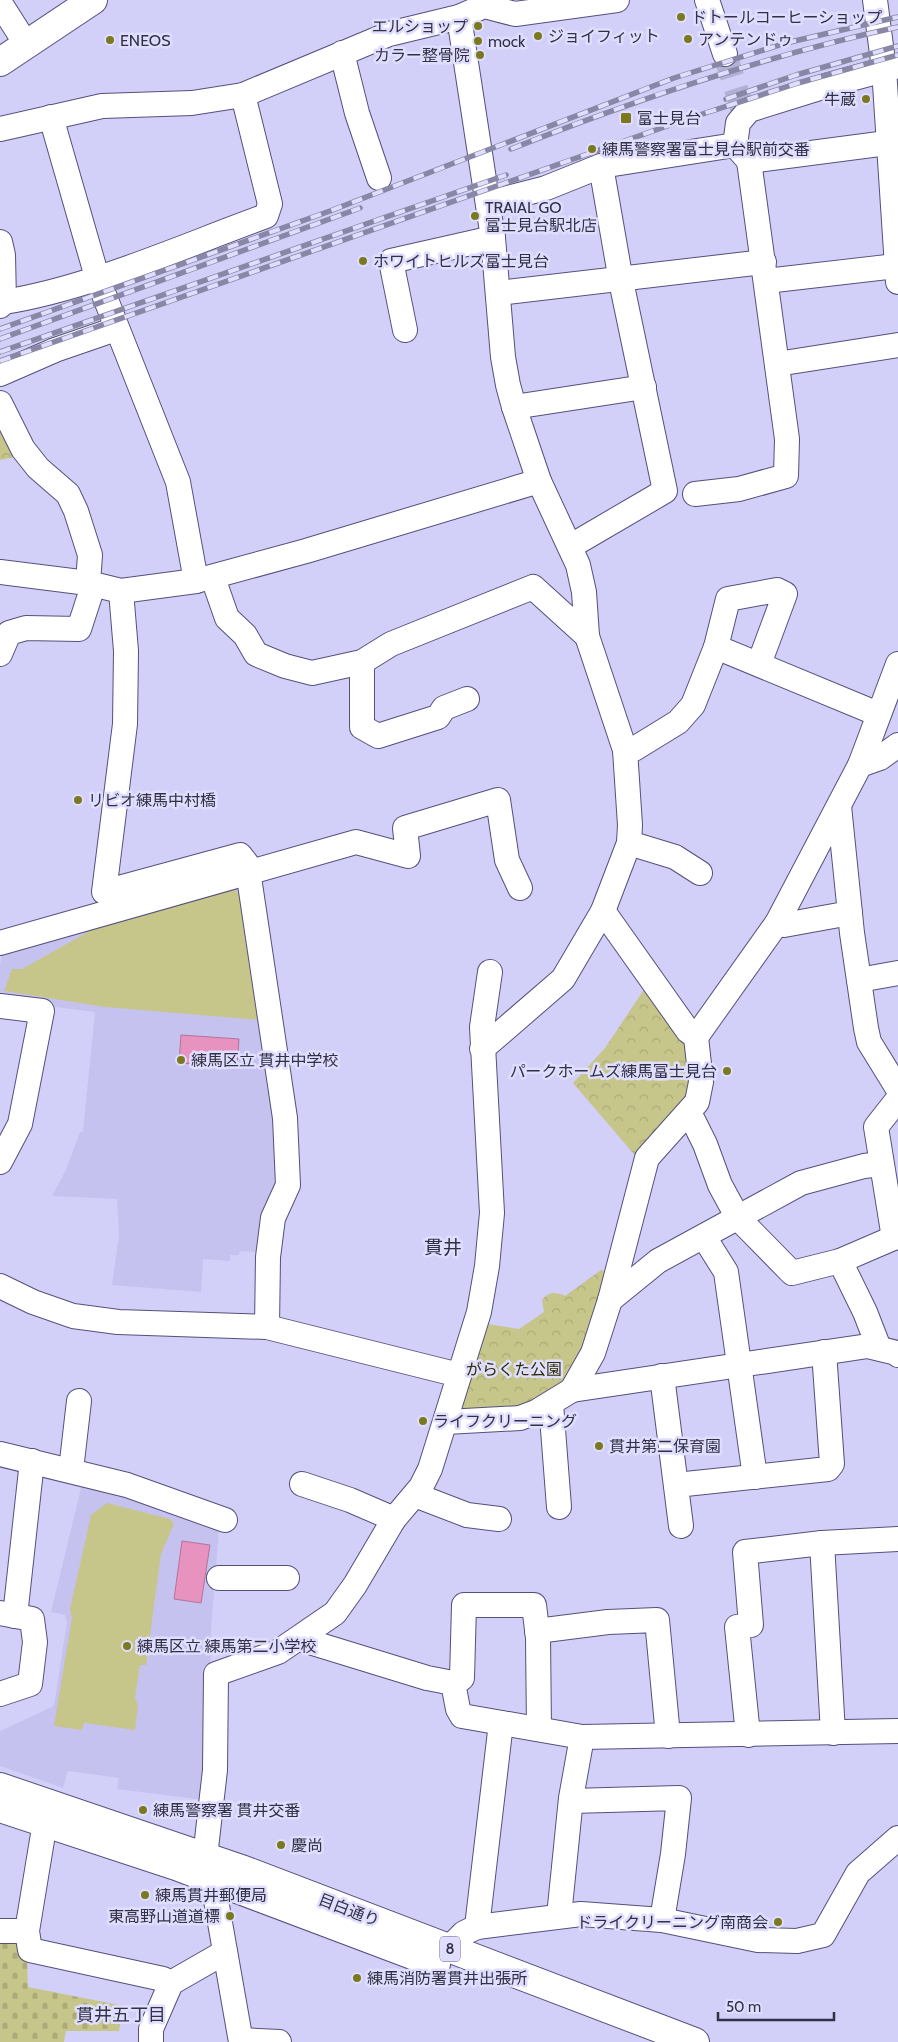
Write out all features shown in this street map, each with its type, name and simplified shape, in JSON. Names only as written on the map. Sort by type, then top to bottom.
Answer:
[{"type":"main road","points":[[0,62],[93,0]]},
{"type":"main road","name":"目白通り","points":[[0,1787],[647,2042]]},
{"type":"main road","name":"目白通り","points":[[0,1808],[207,1868],[448,1948],[695,2042]]},
{"type":"street","points":[[0,128],[102,106],[192,103],[243,95],[389,34],[459,17],[483,3],[515,14],[617,0]]},
{"type":"street","points":[[707,0],[725,54]]},
{"type":"street","points":[[499,293],[621,280],[765,271],[897,274],[895,215],[888,143],[891,68],[874,0]]},
{"type":"street","points":[[0,4],[26,44]]},
{"type":"street","points":[[459,17],[493,238],[503,357],[514,407],[539,481],[571,546],[584,592],[587,636],[625,750],[629,843],[603,912],[562,979],[482,1049]]},
{"type":"street","points":[[342,53],[357,113],[379,178]]},
{"type":"street","points":[[694,494],[738,489],[786,476],[788,438],[765,271],[738,123],[749,110],[891,68]]},
{"type":"street","points":[[0,242],[3,255],[2,304],[97,278],[266,216],[270,204],[243,95]]},
{"type":"street","points":[[51,117],[97,278],[178,482],[204,579],[227,618],[245,635],[256,654],[285,666],[312,673],[362,662],[391,644],[533,588],[587,636]]},
{"type":"street","points":[[488,203],[546,188],[601,166],[742,153],[888,143]]},
{"type":"street","points":[[571,546],[664,491],[621,280],[601,166]]},
{"type":"street","points":[[405,330],[391,261],[493,238]]},
{"type":"street","points":[[0,374],[55,350],[116,329]]},
{"type":"street","points":[[777,364],[898,345]]},
{"type":"street","points":[[514,407],[644,387]]},
{"type":"street","points":[[0,403],[23,449],[38,468],[68,494],[76,511],[90,555],[90,584],[78,629],[26,628],[9,633],[0,654]]},
{"type":"street","points":[[0,572],[90,584],[122,591],[204,579],[539,481]]},
{"type":"street","points":[[625,750],[634,749],[678,722],[693,704],[716,647],[728,599],[777,590],[785,594],[759,664]]},
{"type":"street","points":[[122,591],[126,651],[125,724],[104,892],[240,855],[246,864],[284,1110],[288,1185],[273,1218],[268,1257],[267,1327]]},
{"type":"street","points":[[716,647],[878,714]]},
{"type":"street","points":[[362,662],[362,727],[378,736],[438,718],[444,708],[467,699]]},
{"type":"street","points":[[572,1390],[593,1353],[610,1300],[647,1158],[697,1102],[701,1082],[696,1037],[777,923],[860,765],[878,714],[896,674]]},
{"type":"street","points":[[860,765],[880,758],[898,745]]},
{"type":"street","points":[[0,943],[356,842],[408,856],[405,828],[498,800],[507,860],[520,888]]},
{"type":"street","points":[[839,806],[850,913],[869,1042],[898,1089]]},
{"type":"street","points":[[629,843],[675,857],[700,873]]},
{"type":"street","points":[[603,912],[656,988],[688,1031],[696,1037]]},
{"type":"street","points":[[777,923],[784,925],[850,913]]},
{"type":"street","points":[[279,2042],[241,2041],[207,1868],[215,1770],[216,1674],[278,1652],[300,1639],[335,1613],[355,1585],[394,1519],[415,1495],[430,1469],[479,1312],[491,1232],[492,1213],[482,1049],[482,1027],[490,972]]},
{"type":"street","points":[[859,980],[898,973]]},
{"type":"street","points":[[0,1006],[42,1011],[20,1124],[3,1149]]},
{"type":"street","points":[[688,1112],[705,1144],[720,1185],[738,1218],[792,1273],[840,1260],[896,1237],[881,1164],[876,1127],[898,1099]]},
{"type":"street","points":[[610,1300],[658,1261],[800,1183],[864,1166],[881,1164]]},
{"type":"street","points":[[704,1237],[726,1272],[755,1477]]},
{"type":"street","points":[[840,1260],[865,1312],[889,1352]]},
{"type":"street","points":[[0,1286],[33,1302],[73,1316],[118,1322],[267,1327],[459,1375]]},
{"type":"street","points":[[446,1422],[520,1418],[551,1404],[572,1390],[868,1346],[889,1352]]},
{"type":"street","points":[[676,1485],[828,1469],[832,1464],[824,1352]]},
{"type":"street","points":[[662,1376],[681,1526]]},
{"type":"street","points":[[71,1470],[79,1400]]},
{"type":"street","points":[[551,1404],[559,1507]]},
{"type":"street","points":[[0,1454],[127,1485],[225,1520]]},
{"type":"street","points":[[0,1694],[30,1684],[35,1642],[32,1619],[7,1614],[32,1461]]},
{"type":"street","points":[[302,1484],[350,1500],[394,1519]]},
{"type":"street","points":[[415,1495],[467,1515],[499,1519]]},
{"type":"street","points":[[748,1735],[738,1627],[751,1625],[745,1552],[822,1543],[898,1539]]},
{"type":"street","points":[[822,1543],[833,1733]]},
{"type":"street","points":[[219,1578],[286,1578]]},
{"type":"street","points":[[453,1685],[462,1678],[464,1605],[534,1605],[538,1631],[538,1729]]},
{"type":"street","points":[[538,1631],[608,1622],[657,1620],[668,1736]]},
{"type":"street","points":[[300,1639],[453,1685]]},
{"type":"street","points":[[453,1685],[455,1700],[462,1716],[582,1737],[898,1731]]},
{"type":"street","points":[[477,1927],[501,1723]]},
{"type":"street","points":[[559,1916],[571,1801],[582,1737]]},
{"type":"street","points":[[571,1801],[679,1798],[674,1854],[662,1920]]},
{"type":"street","points":[[45,1822],[27,1932],[30,1950],[163,1979],[171,1983]]},
{"type":"street","points":[[448,1948],[464,1933],[477,1927],[581,1914],[662,1920],[758,1940],[797,1941],[823,1934],[858,1873],[898,1838]]},
{"type":"street","points":[[0,1931],[27,1932]]},
{"type":"street","points":[[151,2042],[151,2030],[171,1983],[225,1952]]},
{"type":"shaded area","name":"練馬区立 貫井中学校","points":[[246,881],[281,1183],[262,1248],[256,1252],[240,1251],[239,1255],[230,1255],[230,1261],[203,1259],[201,1292],[112,1285],[119,1235],[117,1199],[52,1196],[66,1170],[80,1132],[83,1132],[95,1012],[0,1000],[0,964],[4,949]]},
{"type":"shaded area","points":[[181,1035],[239,1039],[237,1067],[179,1063]]},
{"type":"shaded area","points":[[83,1480],[219,1528],[211,1629],[209,1770],[205,1800],[117,1789],[119,1778],[68,1771],[63,1788],[0,1766],[0,1731],[54,1706],[67,1622],[65,1615],[51,1612]]},
{"type":"shaded area","points":[[182,1541],[210,1545],[201,1603],[174,1599]]},
{"type":"green space","points":[[0,419],[20,456],[0,460]]},
{"type":"green space","points":[[233,888],[241,896],[259,1020],[105,1007],[4,991],[12,969],[22,969],[102,924]]},
{"type":"green space","points":[[647,985],[692,1048],[691,1101],[638,1159],[573,1083],[605,1048]]},
{"type":"green space","name":"がらくた公園","points":[[601,1270],[609,1272],[599,1310],[567,1383],[517,1411],[463,1414],[459,1408],[487,1324],[519,1329],[544,1312],[542,1300],[547,1295],[558,1293],[565,1296]]},
{"type":"green space","points":[[107,1503],[170,1519],[174,1524],[161,1554],[146,1665],[140,1665],[135,1698],[138,1705],[135,1730],[84,1723],[82,1730],[54,1726],[72,1618],[70,1609],[91,1515]]},
{"type":"green space","points":[[0,1934],[22,1935],[27,1958],[28,1987],[124,2006],[119,2031],[66,2031],[64,2042],[0,2042]]},
{"type":"tunnel","points":[[725,54],[742,108]]},
{"type":"railway","points":[[0,329],[330,211],[674,78],[786,43],[898,17]]},
{"type":"railway","points":[[511,149],[606,113],[702,80],[799,51],[898,27]]},
{"type":"railway","points":[[726,99],[796,75],[898,46]]},
{"type":"railway","points":[[0,361],[687,119],[798,83],[898,55]]},
{"type":"railway","points":[[0,352],[506,175]]},
{"type":"railway","points":[[0,339],[360,208]]},
{"type":"place","name":"ドトールコーヒーショップ","points":[[681,17]]},
{"type":"place","name":"エルショップ","points":[[478,26]]},
{"type":"place","name":"ジョイフィット","points":[[538,36]]},
{"type":"place","name":"アンテンドゥ","points":[[688,39]]},
{"type":"place","name":"ENEOS","points":[[110,40]]},
{"type":"place","name":"mock","points":[[478,41]]},
{"type":"place","name":"カラー整骨院","points":[[480,55]]},
{"type":"place","name":"牛蔵","points":[[866,99]]},
{"type":"place","name":"富士見台","points":[[626,118]]},
{"type":"place","name":"練馬警察署富士見台駅前交番","points":[[592,149]]},
{"type":"place","name":"TRAIAL GO 富士見台駅北店","points":[[475,216]]},
{"type":"place","name":"ホワイトヒルズ富士見台","points":[[363,261]]},
{"type":"place","name":"リビオ練馬中村橋","points":[[78,800]]},
{"type":"place","name":"練馬区立 貫井中学校","points":[[181,1060]]},
{"type":"place","name":"パークホームズ練馬富士見台","points":[[727,1071]]},
{"type":"place","name":"ライフクリーニング","points":[[423,1421]]},
{"type":"place","name":"貫井第二保育園","points":[[599,1446]]},
{"type":"place","name":"練馬区立 練馬第二小学校","points":[[127,1646]]},
{"type":"place","name":"練馬警察署 貫井交番","points":[[143,1810]]},
{"type":"place","name":"慶尚","points":[[281,1845]]},
{"type":"place","name":"練馬貫井郵便局","points":[[145,1895]]},
{"type":"place","name":"東高野山道道標","points":[[230,1916]]},
{"type":"place","name":"ドライクリーニング南商会","points":[[778,1922]]},
{"type":"place","name":"練馬消防署貫井出張所","points":[[357,1978]]},
{"type":"district","name":"貫井","points":[[443,1247]]},
{"type":"district","name":"貫井五丁目","points":[[121,2015]]}]
